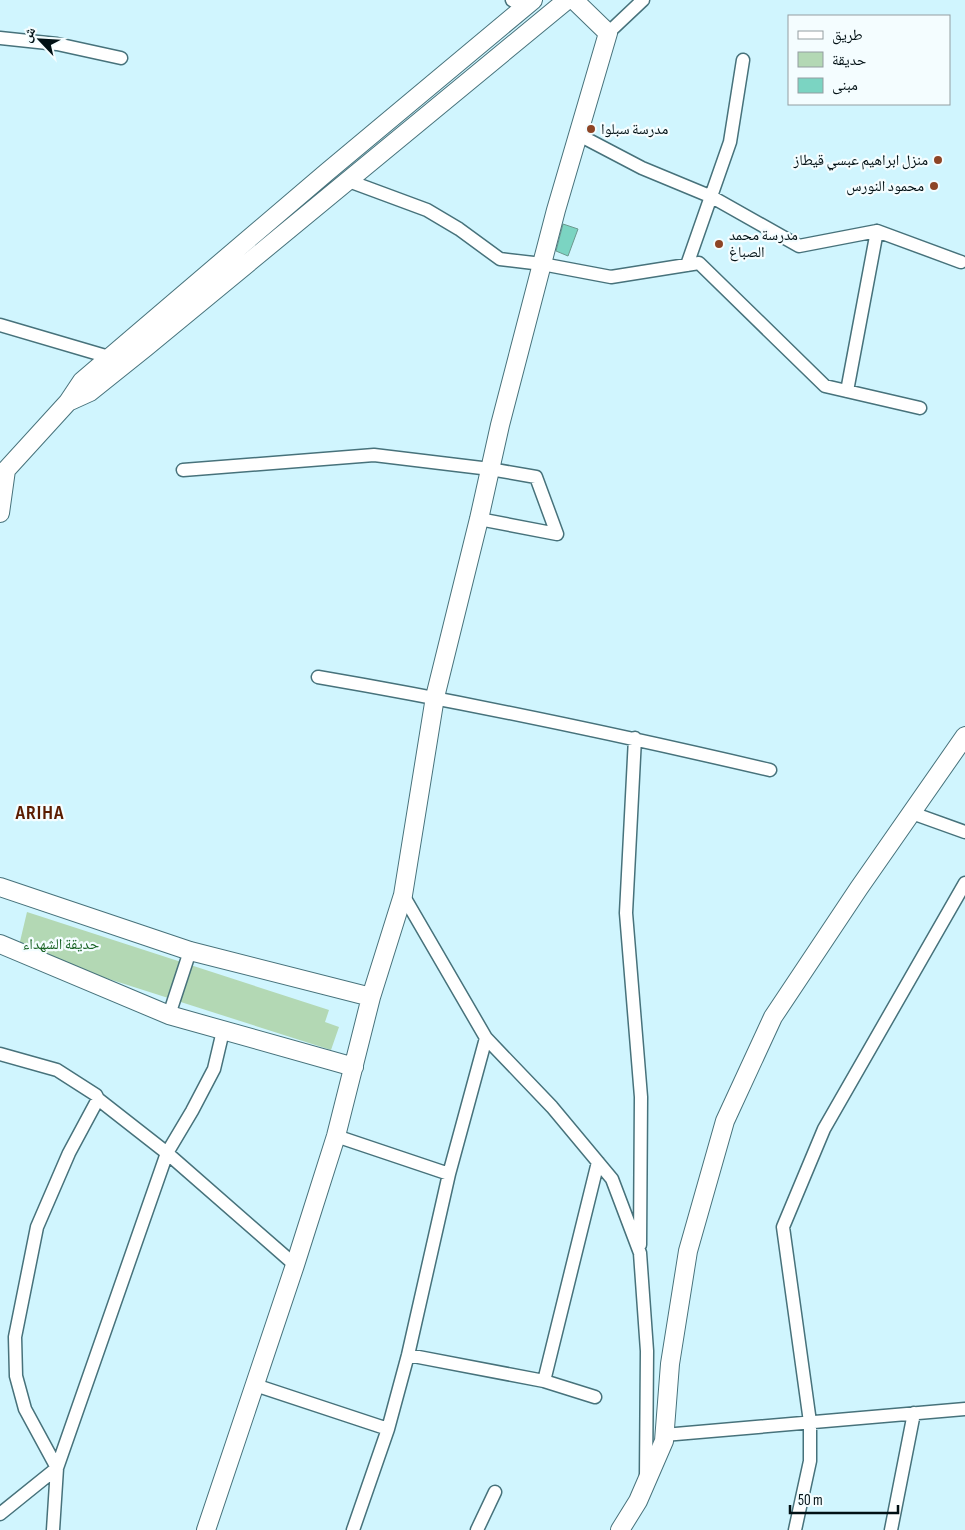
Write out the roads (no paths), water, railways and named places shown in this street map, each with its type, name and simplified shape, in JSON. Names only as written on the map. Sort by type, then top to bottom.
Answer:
[{"type":"main road","points":[[68,402],[90,392],[145,348],[346,180],[567,0]]},
{"type":"main road","points":[[206,1530],[336,1136],[371,997],[403,895],[435,697],[500,425],[542,264],[608,33],[574,0]]},
{"type":"main road","points":[[0,513],[3,469],[68,402],[82,380],[523,2]]},
{"type":"main road","points":[[620,1530],[638,1501],[664,1441],[670,1364],[688,1252],[725,1121],[773,1018],[859,888],[965,736]]},
{"type":"main road","points":[[0,887],[190,951],[371,997]]},
{"type":"main road","points":[[0,944],[169,1015],[354,1067]]},
{"type":"street","points":[[608,33],[643,0]]},
{"type":"street","points":[[0,38],[57,44],[121,58]]},
{"type":"street","points":[[687,265],[730,142],[743,60]]},
{"type":"street","points":[[578,134],[642,168],[712,197],[799,246],[877,231],[961,262]]},
{"type":"street","points":[[346,180],[427,210],[459,229],[500,259],[542,264],[611,278],[699,263],[826,386],[920,408]]},
{"type":"street","points":[[847,391],[877,231]]},
{"type":"street","points":[[0,325],[109,357]]},
{"type":"street","points":[[183,470],[374,455],[490,469],[536,477],[557,534],[479,519]]},
{"type":"street","points":[[318,677],[435,697],[635,738],[770,770]]},
{"type":"street","points":[[635,738],[626,913],[641,1097],[640,1253],[647,1351],[646,1482]]},
{"type":"street","points":[[912,813],[965,832]]},
{"type":"street","points":[[795,1530],[810,1461],[810,1422],[783,1227],[824,1129],[965,883]]},
{"type":"street","points":[[403,895],[486,1038],[552,1108],[612,1179],[640,1253]]},
{"type":"street","points":[[169,1015],[190,951]]},
{"type":"street","points":[[53,1530],[57,1468],[167,1154],[214,1069],[223,1031]]},
{"type":"street","points":[[353,1530],[388,1429],[408,1355],[449,1174],[486,1038]]},
{"type":"street","points":[[0,1054],[57,1070],[96,1095],[98,1099],[167,1154],[295,1265]]},
{"type":"street","points":[[57,1468],[25,1409],[16,1376],[15,1338],[37,1227],[69,1153],[98,1099]]},
{"type":"street","points":[[336,1136],[449,1174]]},
{"type":"street","points":[[544,1382],[598,1162]]},
{"type":"street","points":[[408,1355],[544,1382],[595,1397]]},
{"type":"street","points":[[255,1385],[388,1429]]},
{"type":"street","points":[[664,1435],[965,1409]]},
{"type":"street","points":[[890,1530],[914,1413]]},
{"type":"street","points":[[0,1514],[57,1468]]},
{"type":"street","points":[[477,1530],[495,1492]]},
{"type":"place","name":"مدرسة سبلوا","points":[[591,129]]},
{"type":"place","name":"منزل ابراهيم عبسي قيطاز","points":[[938,160]]},
{"type":"place","name":"محمود النورس","points":[[934,186]]},
{"type":"place","name":"مدرسة محمد الصباغ","points":[[719,244]]},
{"type":"district","name":"ARIHA","points":[[40,813]]},
{"type":"park label","name":"حديقة الشهداء","points":[[61,944]]}]
